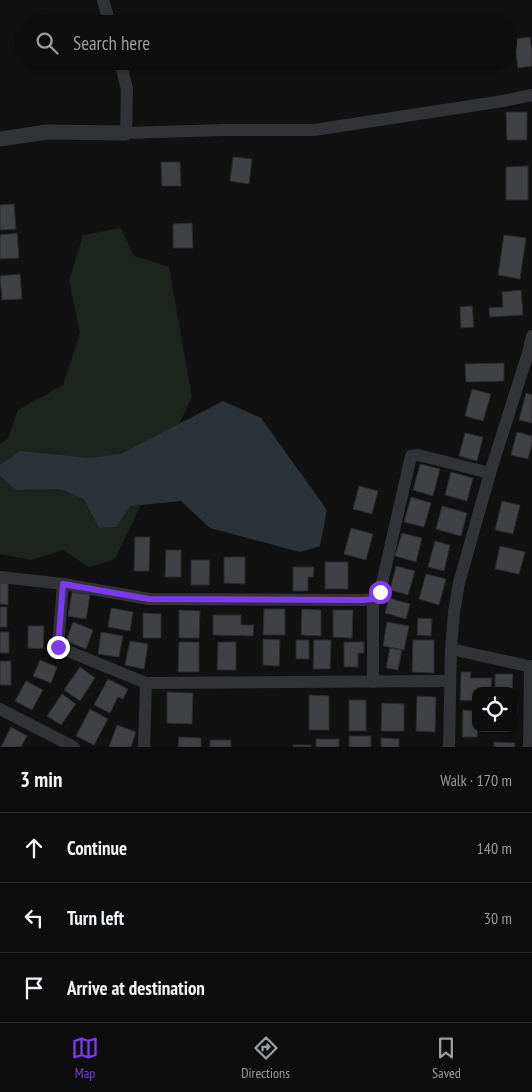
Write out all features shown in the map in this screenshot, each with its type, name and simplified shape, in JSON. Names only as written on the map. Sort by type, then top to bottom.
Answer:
[{"type":"street","points":[[104,0],[108,15]]},
{"type":"street","points":[[122,70],[127,88],[126,133]]},
{"type":"street","points":[[0,139],[47,132],[126,133],[314,130],[532,95]]},
{"type":"street","points":[[450,747],[451,649],[459,583],[532,336]]},
{"type":"street","points":[[0,577],[63,584],[149,599],[373,599],[380,592],[411,456],[418,454],[490,473]]},
{"type":"street","points":[[63,584],[58,647],[146,683],[450,681]]},
{"type":"street","points":[[373,599],[373,682]]},
{"type":"street","points":[[451,649],[531,667],[529,747]]},
{"type":"street","points":[[144,747],[146,683]]},
{"type":"street","points":[[0,709],[74,747]]},
{"type":"shaded area","points":[[121,228],[134,256],[169,267],[192,397],[115,559],[89,567],[63,550],[31,560],[0,554],[0,444],[8,438],[18,410],[63,385],[80,334],[69,280],[83,235]]},
{"type":"shaded area","points":[[223,401],[261,418],[327,510],[320,546],[300,552],[210,528],[181,501],[130,506],[116,527],[99,528],[84,499],[60,489],[16,490],[0,476],[0,465],[20,451],[89,458],[121,454]]},
{"type":"building","points":[[530,37],[532,66],[518,68],[517,39]]},
{"type":"building","points":[[506,112],[527,112],[527,140],[507,140]]},
{"type":"building","points":[[233,157],[252,159],[249,184],[230,181]]},
{"type":"building","points":[[161,162],[180,162],[181,186],[162,186]]},
{"type":"building","points":[[528,166],[528,200],[506,200],[506,167]]},
{"type":"building","points":[[14,204],[16,229],[0,230],[0,205]]},
{"type":"building","points":[[192,223],[193,248],[173,248],[173,224]]},
{"type":"building","points":[[17,233],[19,258],[0,259],[0,235]]},
{"type":"building","points":[[504,235],[526,238],[520,279],[498,275]]},
{"type":"building","points":[[20,274],[22,299],[2,300],[0,276]]},
{"type":"building","points":[[521,290],[523,315],[490,317],[489,308],[503,307],[502,292]]},
{"type":"building","points":[[472,306],[474,327],[461,328],[460,307]]},
{"type":"building","points":[[504,363],[504,381],[466,382],[465,364]]},
{"type":"building","points":[[472,389],[491,394],[483,421],[465,416]]},
{"type":"building","points":[[526,393],[532,395],[532,423],[519,420]]},
{"type":"building","points":[[517,432],[532,436],[528,459],[511,455]]},
{"type":"building","points":[[465,433],[483,437],[477,461],[459,456]]},
{"type":"building","points":[[420,464],[440,469],[433,496],[413,490]]},
{"type":"building","points":[[451,472],[473,478],[467,501],[445,495]]},
{"type":"building","points":[[359,486],[378,491],[372,514],[353,509]]},
{"type":"building","points":[[411,497],[431,503],[424,527],[404,522]]},
{"type":"building","points":[[502,501],[520,505],[513,534],[495,530]]},
{"type":"building","points":[[442,506],[467,513],[461,536],[436,529]]},
{"type":"building","points":[[351,528],[373,534],[366,560],[344,554]]},
{"type":"building","points":[[402,533],[422,538],[416,562],[395,556]]},
{"type":"building","points":[[135,537],[150,537],[149,571],[134,571]]},
{"type":"building","points":[[435,541],[450,545],[444,571],[428,567]]},
{"type":"building","points":[[500,546],[525,552],[519,574],[495,569]]},
{"type":"building","points":[[166,550],[181,550],[181,577],[165,577]]},
{"type":"building","points":[[224,557],[245,557],[245,584],[224,583]]},
{"type":"building","points":[[191,560],[210,560],[209,585],[191,585]]},
{"type":"building","points":[[325,562],[348,562],[348,589],[325,589]]},
{"type":"building","points":[[396,566],[415,571],[408,595],[390,590]]},
{"type":"building","points":[[293,567],[314,567],[313,577],[308,577],[308,591],[293,591]]},
{"type":"building","points":[[426,574],[446,579],[439,605],[419,599]]},
{"type":"building","points":[[0,583],[8,583],[8,605],[0,604]]},
{"type":"building","points":[[72,592],[90,595],[86,619],[68,616]]},
{"type":"building","points":[[389,598],[410,604],[406,619],[385,613]]},
{"type":"building","points":[[0,607],[7,607],[7,627],[0,627]]},
{"type":"building","points":[[111,608],[133,612],[130,631],[108,627]]},
{"type":"building","points":[[264,609],[285,609],[285,635],[263,635]]},
{"type":"building","points":[[302,609],[321,610],[321,636],[301,635]]},
{"type":"building","points":[[179,610],[200,611],[199,638],[179,638]]},
{"type":"building","points":[[333,610],[353,610],[352,638],[333,637]]},
{"type":"building","points":[[143,613],[161,614],[161,638],[143,638]]},
{"type":"building","points":[[213,615],[241,615],[241,625],[254,625],[253,636],[213,635]]},
{"type":"building","points":[[418,618],[432,619],[431,636],[417,635]]},
{"type":"building","points":[[73,622],[93,630],[86,649],[66,641]]},
{"type":"building","points":[[387,622],[409,626],[404,650],[383,646]]},
{"type":"building","points":[[28,626],[44,626],[43,649],[28,648]]},
{"type":"building","points":[[0,632],[9,632],[9,653],[0,653]]},
{"type":"building","points":[[101,632],[123,636],[119,657],[98,654]]},
{"type":"building","points":[[263,639],[280,640],[279,666],[263,665]]},
{"type":"building","points":[[296,640],[309,640],[309,659],[296,659]]},
{"type":"building","points":[[314,640],[331,640],[330,669],[313,669]]},
{"type":"building","points":[[413,640],[434,640],[434,673],[412,672]]},
{"type":"building","points":[[130,641],[148,644],[144,669],[125,665]]},
{"type":"building","points":[[179,642],[199,642],[199,672],[178,672]]},
{"type":"building","points":[[218,642],[236,642],[236,670],[217,670]]},
{"type":"building","points":[[344,642],[364,642],[364,653],[358,653],[358,667],[344,667]]},
{"type":"building","points":[[390,648],[402,650],[398,670],[386,668]]},
{"type":"building","points":[[40,660],[57,667],[51,683],[33,676]]},
{"type":"building","points":[[0,661],[11,661],[11,685],[0,685]]},
{"type":"building","points":[[80,667],[95,678],[80,701],[64,690]]},
{"type":"building","points":[[461,672],[471,672],[470,678],[492,678],[491,687],[472,687],[472,701],[460,700]]},
{"type":"building","points":[[495,674],[513,674],[512,687],[495,687]]},
{"type":"building","points":[[108,679],[128,689],[123,699],[118,697],[110,713],[94,705]]},
{"type":"building","points":[[26,681],[43,690],[32,710],[15,701]]},
{"type":"building","points":[[167,692],[193,693],[192,724],[167,723]]},
{"type":"building","points":[[62,694],[76,704],[61,725],[47,716]]},
{"type":"building","points":[[309,695],[329,696],[329,730],[309,730]]},
{"type":"building","points":[[417,696],[436,697],[435,732],[416,731]]},
{"type":"building","points":[[349,700],[366,700],[366,731],[349,731]]},
{"type":"building","points":[[382,703],[404,704],[404,731],[381,731]]},
{"type":"building","points":[[90,709],[108,719],[94,745],[76,736]]},
{"type":"building","points":[[463,710],[472,711],[472,732],[478,732],[477,737],[462,737]]},
{"type":"building","points":[[117,725],[136,732],[131,747],[109,747]]},
{"type":"building","points":[[11,727],[27,736],[21,747],[1,747]]},
{"type":"building","points":[[349,736],[371,736],[371,747],[349,747]]},
{"type":"building","points":[[179,737],[201,738],[201,747],[178,747]]},
{"type":"building","points":[[381,738],[399,739],[399,747],[381,747]]},
{"type":"building","points":[[316,739],[339,739],[339,747],[316,747]]},
{"type":"building","points":[[210,740],[231,740],[231,747],[210,747]]},
{"type":"building","points":[[494,742],[515,743],[515,747],[494,747]]},
{"type":"building","points":[[293,745],[311,745],[311,747],[293,747]]},
{"type":"route","points":[[58,647],[63,584],[149,599],[363,600],[373,599],[380,592]]}]
